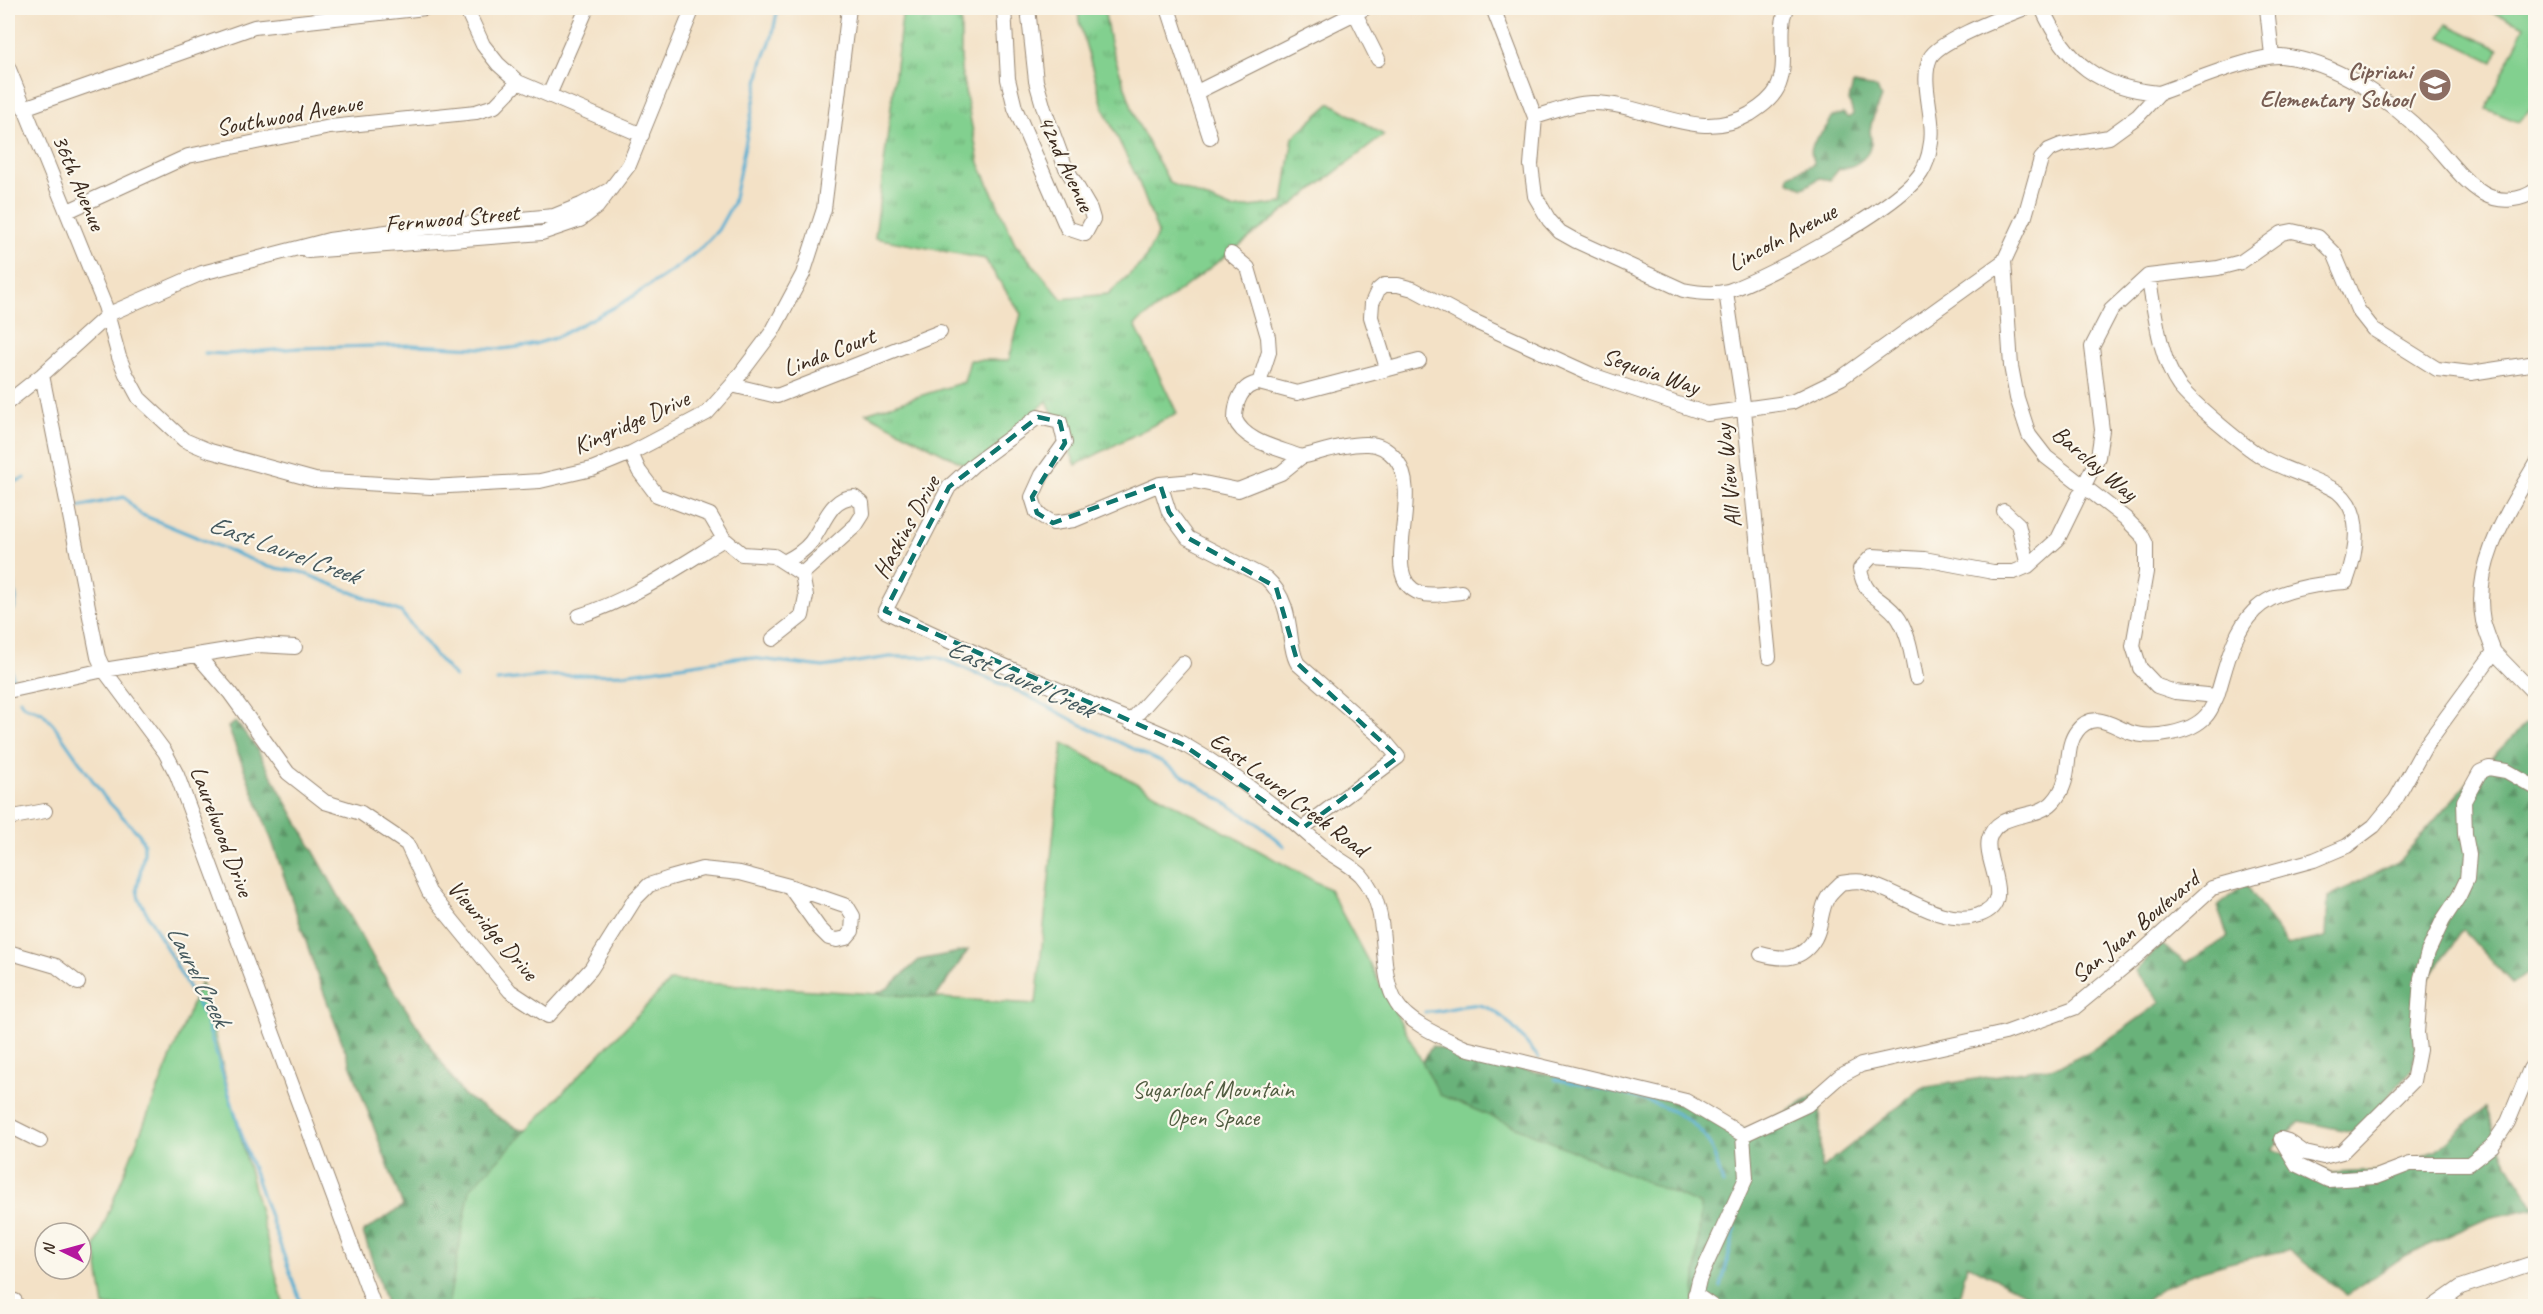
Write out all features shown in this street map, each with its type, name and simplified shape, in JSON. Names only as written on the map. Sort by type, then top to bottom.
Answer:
[{"type":"street","points":[[24,108],[254,27],[425,8]]},
{"type":"street","points":[[466,8],[483,45],[498,64],[518,82],[642,135]]},
{"type":"street","points":[[549,95],[587,8]]},
{"type":"street","name":"Fernwood Street","points":[[8,402],[42,375],[109,314],[202,273],[329,240],[401,230],[547,217],[581,205],[611,189],[629,165],[693,8]]},
{"type":"street","name":"Kingridge Drive","points":[[109,314],[119,357],[139,398],[184,440],[210,451],[315,480],[430,487],[540,481],[592,469],[631,453],[707,413],[732,385],[772,332],[802,274],[824,209],[849,8]]},
{"type":"street","name":"42nd Avenue","points":[[1004,8],[1008,79],[1016,108],[1066,228],[1085,234],[1093,219],[1090,209],[1065,166],[1044,109],[1036,81],[1028,8]]},
{"type":"street","points":[[1168,8],[1210,137]]},
{"type":"street","name":"Lincoln Avenue","points":[[1493,8],[1535,117],[1531,165],[1535,195],[1549,220],[1560,232],[1576,242],[1683,290],[1702,294],[1726,292],[1798,260],[1908,187],[1921,173],[1930,148],[1933,127],[1926,74],[1931,57],[1944,44],[2025,8]]},
{"type":"street","points":[[1535,117],[1591,103],[1699,125],[1719,124],[1744,117],[1762,106],[1776,91],[1783,65],[1781,37],[1783,16],[1787,8]]},
{"type":"street","points":[[2042,8],[2053,33],[2063,47],[2106,82],[2140,92],[2159,93],[2272,56],[2326,66],[2361,85],[2427,136],[2484,194],[2507,200],[2528,196],[2535,190]]},
{"type":"street","points":[[2267,8],[2272,56]]},
{"type":"street","points":[[1195,93],[1360,10],[1378,59]]},
{"type":"street","name":"36th Avenue","points":[[8,67],[109,314]]},
{"type":"street","name":"Southwood Avenue","points":[[68,211],[188,156],[330,127],[476,112],[495,106],[518,82]]},
{"type":"street","name":"Barclay Way","points":[[2159,93],[2138,116],[2109,137],[2061,145],[2049,150],[2041,159],[2025,216],[2004,261],[2011,366],[2022,416],[2036,446],[2083,487],[2126,518],[2141,534],[2146,544],[2146,572],[2133,645],[2140,668],[2157,686],[2175,692],[2217,696]]},
{"type":"street","points":[[1917,678],[1910,642],[1898,617],[1862,585],[1860,569],[1872,556],[1924,559],[1992,572],[2014,572],[2028,566],[2058,539],[2098,457],[2102,430],[2091,347],[2111,310],[2148,276],[2217,268],[2241,262],[2282,233],[2292,231],[2305,233],[2318,237],[2334,254],[2358,310],[2373,329],[2437,369],[2471,373],[2535,363]]},
{"type":"street","points":[[1231,254],[1248,268],[1268,337],[1269,352],[1259,383]]},
{"type":"street","name":"Sequoia Way","points":[[1387,368],[1371,317],[1372,303],[1378,290],[1384,285],[1398,285],[1413,289],[1469,319],[1602,378],[1707,414],[1792,402],[1841,378],[2004,261]]},
{"type":"street","points":[[1761,954],[1780,959],[1795,957],[1806,949],[1815,937],[1828,896],[1841,883],[1862,881],[1946,916],[1962,918],[1981,915],[1994,904],[1998,892],[1997,880],[1987,847],[1990,835],[2001,822],[2035,814],[2052,804],[2064,788],[2071,744],[2075,732],[2082,725],[2092,720],[2103,720],[2140,734],[2173,732],[2189,728],[2207,715],[2217,696],[2233,646],[2254,611],[2274,598],[2286,594],[2323,584],[2346,582],[2352,564],[2356,524],[2347,501],[2336,491],[2265,459],[2189,397],[2178,385],[2166,362],[2148,276]]},
{"type":"street","name":"All View Way","points":[[1726,292],[1744,410],[1769,657]]},
{"type":"street","name":"Linda Court","points":[[732,385],[777,396],[940,332]]},
{"type":"street","points":[[1419,361],[1297,393],[1259,383],[1253,384],[1244,390],[1237,400],[1235,409],[1237,424],[1253,438],[1300,457],[1366,444],[1383,447],[1392,454],[1403,469],[1407,488],[1400,569],[1406,584],[1419,592],[1461,592]]},
{"type":"street","name":"Laurelwood Drive","points":[[42,375],[98,657],[104,670],[165,752],[177,775],[374,1306]]},
{"type":"street","name":"Haskins Drive","points":[[885,611],[949,487],[973,465],[1038,417],[1060,422],[1065,443],[1042,475],[1032,497],[1037,513],[1053,523],[1074,520],[1160,484],[1194,481],[1238,490],[1281,473],[1300,457]]},
{"type":"street","points":[[631,453],[639,471],[657,495],[710,515],[724,539],[742,554],[774,556],[802,574],[806,596],[802,616],[773,639]]},
{"type":"street","points":[[2535,463],[2492,544],[2484,573],[2483,620],[2494,652],[2535,695]]},
{"type":"street","points":[[1160,484],[1169,512],[1188,538],[1266,578],[1276,587],[1284,601],[1293,653],[1298,664],[1354,712],[1398,757],[1303,828]]},
{"type":"street","points":[[784,562],[798,555],[810,543],[834,505],[844,497],[854,497],[862,503],[863,514],[856,525],[802,574]]},
{"type":"street","points":[[2004,511],[2018,524],[2028,566]]},
{"type":"street","points":[[579,616],[602,609],[639,590],[724,539]]},
{"type":"street","name":"East Laurel Creek Road","points":[[885,611],[952,643],[1182,744],[1241,782],[1303,828],[1323,848],[1360,875],[1366,883],[1383,923],[1388,981],[1397,1005],[1431,1031],[1465,1048],[1686,1101],[1743,1135]]},
{"type":"street","points":[[8,690],[104,670],[258,645],[295,647]]},
{"type":"street","name":"San Juan Boulevard","points":[[1743,1135],[1807,1105],[1840,1076],[1861,1065],[2005,1033],[2074,1008],[2138,956],[2212,888],[2314,860],[2347,846],[2374,826],[2396,799],[2426,745],[2494,652]]},
{"type":"street","name":"Viewridge Drive","points":[[197,655],[230,693],[288,773],[325,802],[361,813],[407,844],[429,892],[510,991],[548,1016],[591,969],[635,899],[649,885],[702,869],[740,873],[789,886],[847,906],[853,916],[852,931],[846,938],[837,940],[829,938],[819,928],[789,886]]},
{"type":"street","points":[[1130,722],[1183,663]]},
{"type":"street","points":[[2535,788],[2506,771],[2489,768],[2480,772],[2464,801],[2465,834],[2469,855],[2467,879],[2443,920],[2428,952],[2421,978],[2417,1033],[2419,1050],[2413,1082],[2342,1152],[2323,1157],[2305,1154],[2288,1140],[2282,1140],[2298,1165],[2328,1180],[2343,1181],[2376,1177],[2410,1164],[2469,1164],[2492,1146],[2508,1122],[2535,1061]]},
{"type":"street","points":[[8,818],[45,811]]},
{"type":"street","points":[[8,952],[56,966],[78,983]]},
{"type":"street","points":[[8,1125],[40,1142]]},
{"type":"street","points":[[1711,1305],[1694,1300],[1746,1178],[1743,1135]]},
{"type":"street","points":[[2434,1306],[2461,1287],[2535,1262]]},
{"type":"highlighted area","points":[[1038,417],[1060,422],[1065,443],[1032,497],[1037,513],[1053,523],[1160,484],[1169,512],[1188,538],[1276,587],[1298,664],[1398,757],[1303,828],[1182,744],[885,611],[949,487]]},
{"type":"green space","points":[[903,8],[961,8],[961,70],[979,163],[1015,243],[1062,299],[1108,294],[1144,261],[1158,233],[1138,180],[1104,110],[1079,21],[1078,8],[1104,8],[1110,43],[1137,122],[1170,183],[1232,209],[1283,203],[1293,137],[1331,103],[1384,135],[1135,325],[1177,413],[1076,465],[1047,401],[973,469],[866,413],[964,382],[970,360],[1009,360],[1021,314],[985,259],[875,238]]},
{"type":"green space","points":[[2481,8],[2535,8],[2535,105],[2519,122],[2486,109],[2525,26]]},
{"type":"green space","points":[[2447,24],[2499,49],[2493,62],[2441,37]]},
{"type":"green space","points":[[1853,84],[1877,88],[1881,98],[1870,130],[1871,144],[1867,154],[1854,165],[1839,169],[1830,180],[1820,178],[1803,188],[1788,181],[1789,175],[1814,164],[1811,149],[1832,117],[1843,113],[1849,118],[1853,114],[1849,100]]},
{"type":"green space","points":[[2535,715],[2535,970],[2512,983],[2463,930],[2424,985],[2414,1067],[2357,1133],[2300,1121],[2272,1149],[2330,1173],[2381,1171],[2436,1151],[2485,1108],[2507,1163],[2535,1208],[2488,1218],[2406,1255],[2347,1295],[2288,1250],[2229,1263],[2191,1275],[2156,1293],[2140,1306],[2049,1306],[1967,1264],[1957,1306],[1307,1306],[1379,1136],[1432,1046],[1498,1065],[1687,1098],[1744,1130],[1787,1112],[1820,1091],[1821,1169],[1922,1088],[2049,1068],[2082,1055],[2118,1033],[2161,1002],[2136,971],[2161,944],[2186,963],[2228,937],[2217,906],[2246,884],[2287,945],[2326,937],[2328,897],[2398,862],[2477,772]]},
{"type":"green space","points":[[236,722],[255,746],[379,968],[463,1095],[518,1129],[590,1129],[528,1306],[387,1306],[363,1232],[403,1206],[318,977],[272,841],[228,727]]},
{"type":"green space","name":"Sugarloaf Mountain Open Space","points":[[1063,743],[1329,889],[1440,1095],[1701,1205],[1694,1306],[448,1306],[470,1189],[670,981],[1036,1004]]},
{"type":"green space","points":[[968,950],[913,1031],[830,1016],[888,988],[919,960]]},
{"type":"green space","points":[[201,982],[284,1306],[104,1306],[95,1246]]},
{"type":"waterway","points":[[205,353],[226,354],[299,348],[412,345],[502,349],[528,346],[555,338],[624,302],[679,266],[703,246],[718,230],[733,203],[762,63],[772,37],[778,8]]},
{"type":"waterway","name":"East Laurel Creek","points":[[8,484],[25,478]]},
{"type":"waterway","name":"East Laurel Creek","points":[[79,507],[124,497],[140,514],[269,567],[301,572],[401,612],[455,677]]},
{"type":"waterway","name":"Laurel Creek","points":[[8,546],[16,600],[14,609],[8,614]]},
{"type":"waterway","name":"Laurel Creek","points":[[8,651],[13,680]]},
{"type":"waterway","name":"East Laurel Creek","points":[[497,681],[544,676],[623,674],[743,657],[823,667],[890,657],[938,657],[1018,691],[1086,727],[1162,762],[1257,823],[1284,846]]},
{"type":"waterway","name":"Laurel Creek","points":[[20,700],[23,705],[42,712],[54,725],[105,798],[139,834],[144,844],[137,889],[139,899],[205,1017],[248,1155],[302,1306]]},
{"type":"waterway","name":"East Laurel Creek","points":[[1425,1012],[1471,1005],[1491,1009],[1509,1023],[1539,1058]]},
{"type":"waterway","name":"East Laurel Creek","points":[[1555,1079],[1613,1091],[1653,1103],[1689,1121],[1702,1133],[1709,1144],[1723,1184]]},
{"type":"waterway","name":"East Laurel Creek","points":[[1721,1287],[1735,1230]]},
{"type":"place","name":"Cipriani Elementary School","points":[[2435,85]]}]
